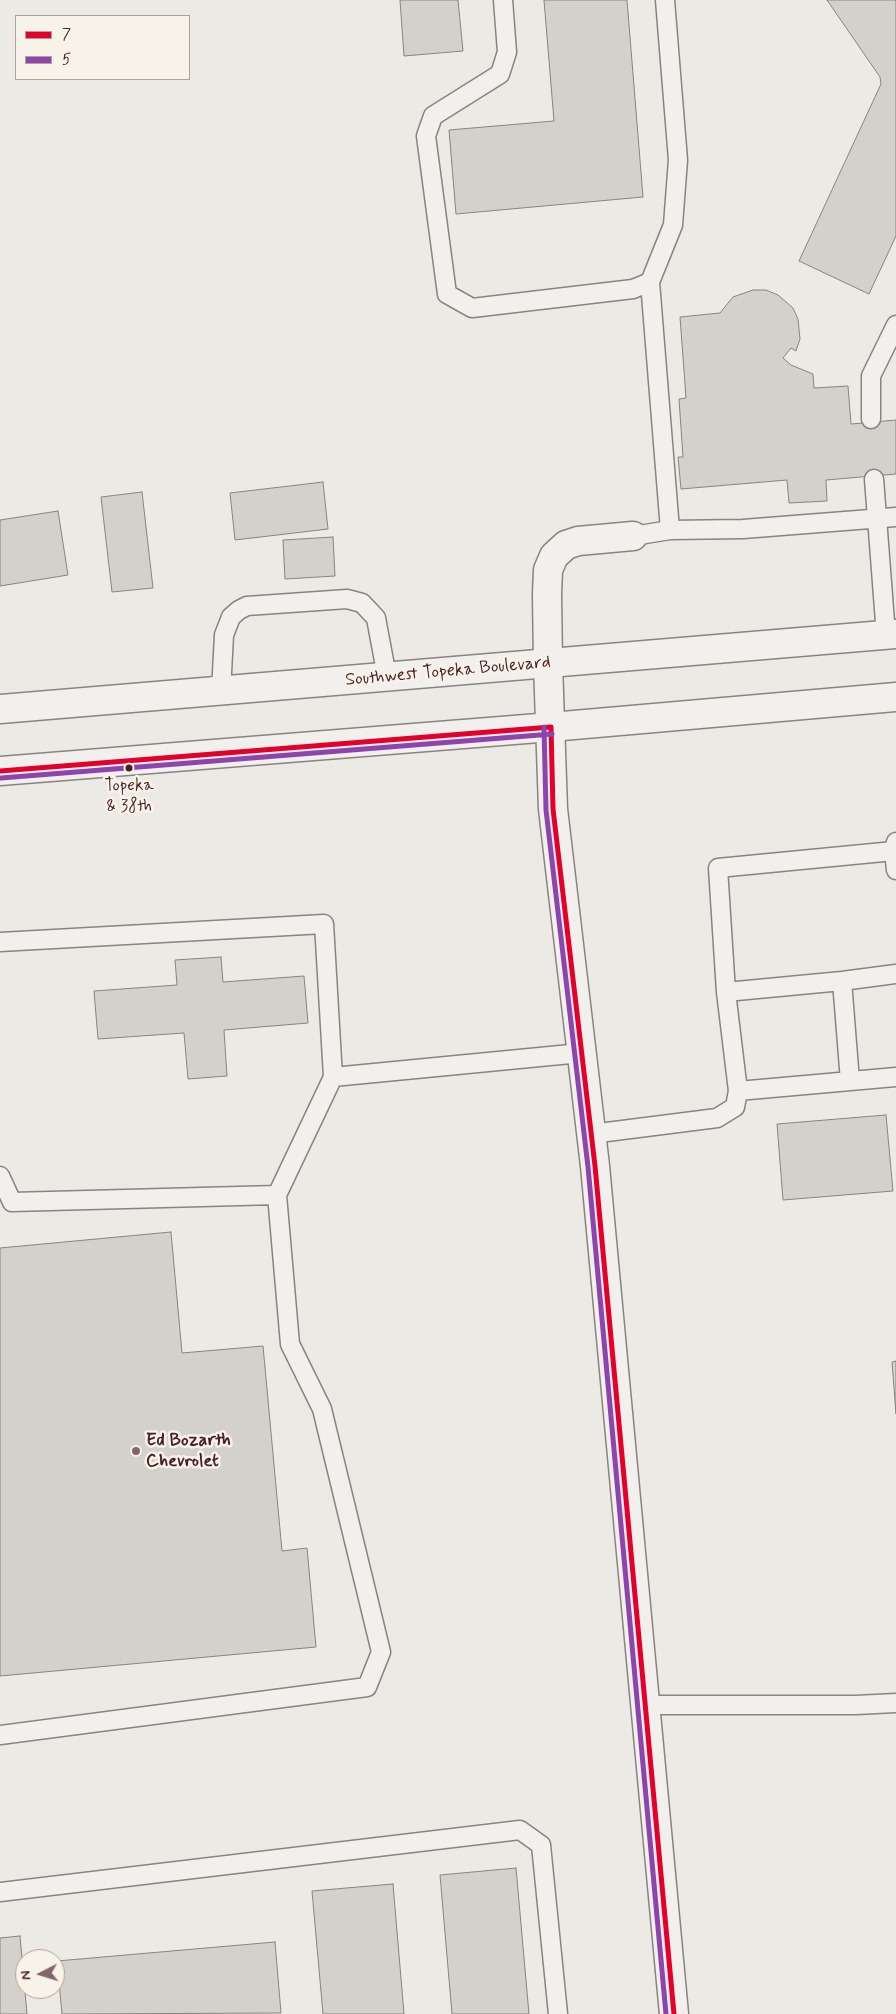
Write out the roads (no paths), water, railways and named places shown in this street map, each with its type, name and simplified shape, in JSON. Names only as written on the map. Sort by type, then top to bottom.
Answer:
[{"type":"main road","points":[[633,536],[578,540],[566,545],[554,556],[548,570],[548,664],[553,810],[591,1134],[674,2014]]},
{"type":"main road","name":"Southwest Topeka Boulevard","points":[[0,710],[891,635]]},
{"type":"main road","points":[[0,771],[551,727],[896,697]]},
{"type":"lane","points":[[503,0],[507,52],[500,74],[433,116],[426,136],[448,294],[472,308],[633,289],[650,282]]},
{"type":"lane","points":[[665,0],[678,160],[673,225],[650,282],[670,530]]},
{"type":"lane","points":[[870,419],[871,376],[896,325]]},
{"type":"lane","points":[[874,479],[876,518],[891,635]]},
{"type":"lane","points":[[633,536],[670,530],[743,528],[896,517]]},
{"type":"lane","points":[[221,691],[224,635],[230,618],[239,610],[248,606],[347,599],[362,604],[376,618],[387,677]]},
{"type":"lane","points":[[591,1134],[717,1118],[735,1106],[738,1091],[726,992],[718,868],[895,847],[896,870]]},
{"type":"lane","points":[[0,942],[324,924],[333,1077],[277,1195],[290,1344],[322,1409],[381,1652],[367,1687],[0,1735]]},
{"type":"lane","points":[[726,992],[896,974]]},
{"type":"lane","points":[[842,981],[850,1081]]},
{"type":"lane","points":[[333,1077],[581,1053]]},
{"type":"lane","points":[[738,1091],[896,1077]]},
{"type":"lane","points":[[0,1176],[12,1202],[277,1195]]},
{"type":"lane","points":[[645,1705],[856,1705],[896,1702]]},
{"type":"lane","points":[[0,1892],[520,1830],[541,1846],[558,2014]]},
{"type":"place","name":"Topeka & 38th","points":[[129,768]]},
{"type":"place","name":"Ed Bozarth Chevrolet","points":[[136,1451]]}]
